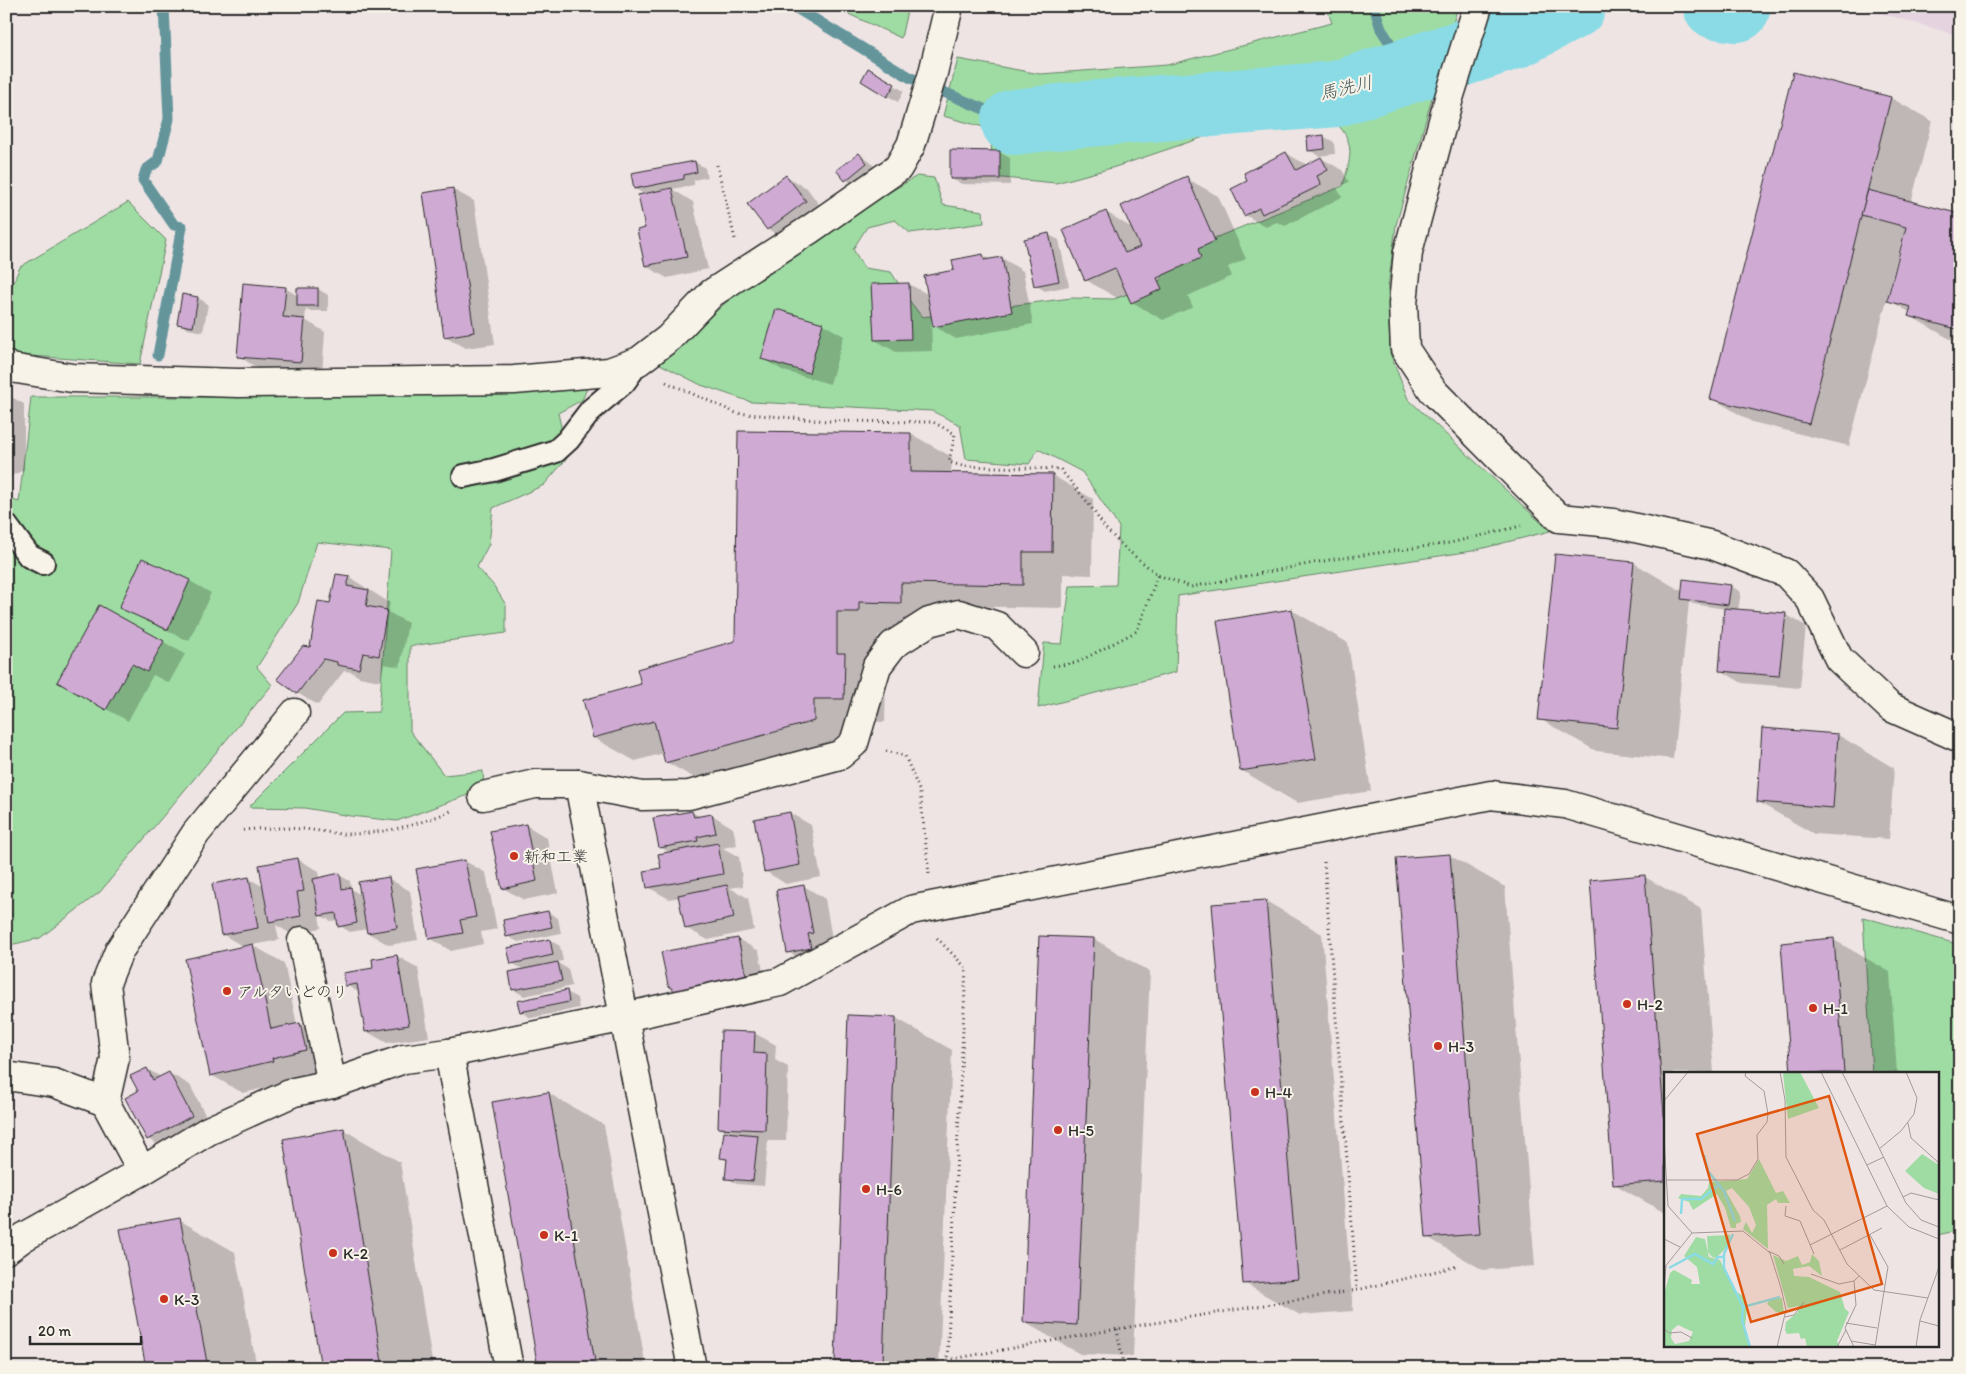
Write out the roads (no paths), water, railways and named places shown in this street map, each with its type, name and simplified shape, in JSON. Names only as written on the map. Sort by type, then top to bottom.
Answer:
[{"type":"street","points":[[6,366],[72,378],[238,383],[514,380],[609,372],[638,361],[669,338],[712,293],[809,230],[898,168],[911,145],[949,6]]},
{"type":"street","points":[[1478,6],[1449,98],[1408,252],[1403,304],[1405,349],[1433,391],[1559,518],[1613,523],[1712,545],[1786,573],[1810,599],[1839,659],[1890,707],[1960,738]]},
{"type":"street","points":[[483,796],[535,784],[579,784],[642,796],[689,795],[840,755],[854,743],[878,666],[893,645],[929,622],[959,614],[997,626],[1024,653]]},
{"type":"street","points":[[142,1172],[105,1102],[115,1058],[106,983],[119,951],[196,833],[295,713]]},
{"type":"street","points":[[579,784],[692,1368]]},
{"type":"street","points":[[6,1250],[24,1237],[142,1172],[208,1131],[294,1092],[332,1084],[404,1059],[449,1053],[625,1017],[780,982],[922,907],[1491,795],[1565,804],[1960,920]]},
{"type":"street","points":[[302,940],[332,1084]]},
{"type":"street","points":[[449,1053],[510,1368]]},
{"type":"street","points":[[6,1076],[54,1083],[105,1102]]},
{"type":"lane","points":[[464,476],[494,470],[556,450],[568,440],[591,410],[624,382],[638,361]]},
{"type":"lane","points":[[6,525],[29,556],[43,563]]},
{"type":"waterway","points":[[158,355],[182,227],[174,225],[143,180],[146,170],[158,161],[169,119],[164,6]]},
{"type":"waterway","points":[[793,6],[911,78],[1014,122]]},
{"type":"waterway","points":[[1374,6],[1381,29],[1408,71]]},
{"type":"waterway","name":"馬洗川","points":[[1014,122],[1075,115],[1336,94],[1515,36],[1573,6]]},
{"type":"waterway","name":"馬洗川","points":[[1716,6],[1737,9]]},
{"type":"place","name":"新和工業","points":[[514,856]]},
{"type":"place","name":"アルタいどのり","points":[[227,991]]},
{"type":"place","name":"H-2","points":[[1627,1004]]},
{"type":"place","name":"H-1","points":[[1813,1008]]},
{"type":"place","name":"H-3","points":[[1438,1046]]},
{"type":"place","name":"H-4","points":[[1255,1092]]},
{"type":"place","name":"H-5","points":[[1058,1130]]},
{"type":"place","name":"H-6","points":[[866,1189]]},
{"type":"place","name":"K-1","points":[[544,1235]]},
{"type":"place","name":"K-2","points":[[333,1253]]},
{"type":"place","name":"K-3","points":[[164,1299]]}]
